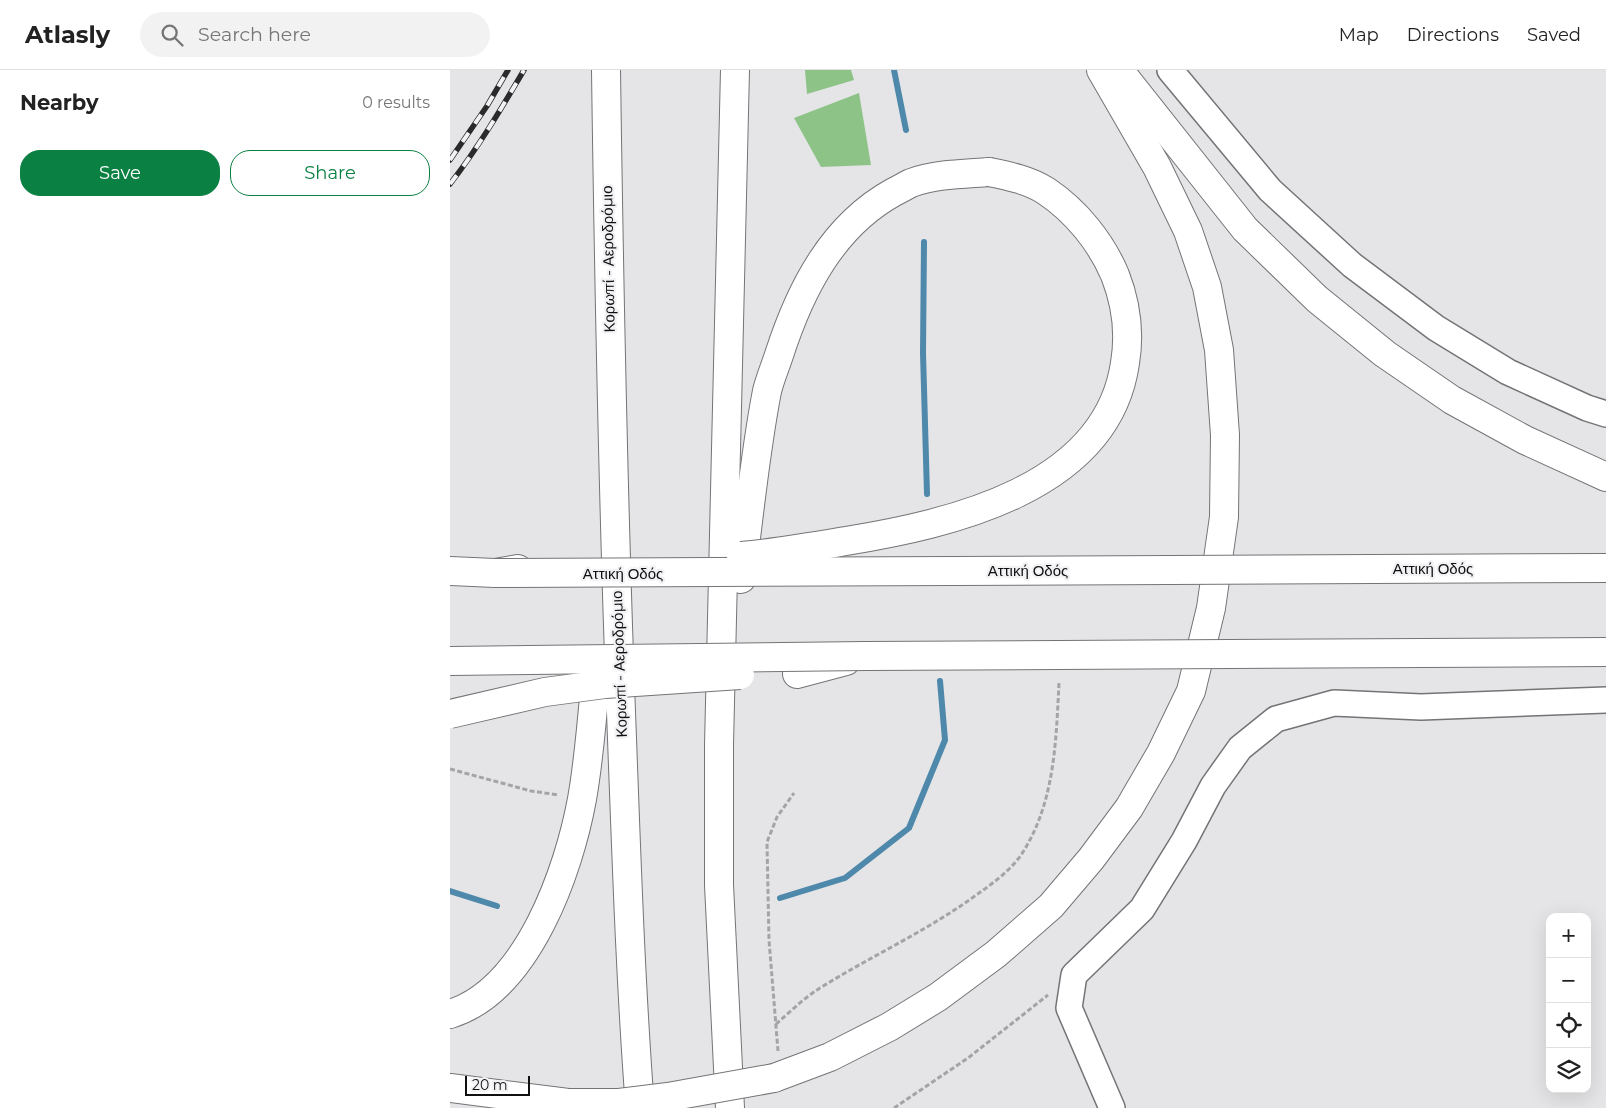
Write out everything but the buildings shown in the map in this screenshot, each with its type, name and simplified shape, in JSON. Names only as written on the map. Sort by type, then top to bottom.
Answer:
[{"type":"highway","name":"Κορωπί - Αεροδρόμιο","points":[[606,70],[609,331],[614,522],[629,934],[640,1108]]},
{"type":"highway","points":[[730,1108],[719,885],[719,745],[734,70]]},
{"type":"highway","points":[[450,1088],[568,1103],[619,1102],[668,1097],[774,1078],[830,1057],[889,1027],[938,997],[996,954],[1051,906],[1091,859],[1128,808],[1162,754],[1191,690],[1211,608],[1224,517],[1225,435],[1219,350],[1207,287],[1188,231],[1157,166],[1101,70]]},
{"type":"highway","points":[[1119,70],[1245,229],[1317,298],[1385,354],[1452,400],[1525,440],[1606,477]]},
{"type":"highway","points":[[495,573],[573,559],[687,560],[777,553],[868,538],[933,524],[991,505],[1026,490],[1048,476],[1071,458],[1104,421],[1117,397],[1124,375],[1127,346],[1126,315],[1121,292],[1104,252],[1068,208],[1045,190],[1017,178],[990,172],[944,175],[911,184],[883,199],[855,219],[830,248],[808,282],[788,327],[768,390],[754,474],[731,666],[719,745]]},
{"type":"highway","points":[[450,1014],[460,1011],[483,996],[506,976],[525,952],[554,892],[572,843],[582,797],[614,522]]},
{"type":"highway","name":"Αττική Οδός","points":[[450,571],[495,573],[1606,568]]},
{"type":"highway","points":[[450,661],[866,656],[1606,652]]},
{"type":"highway","points":[[450,714],[545,692],[604,684],[714,676],[797,674],[866,656]]},
{"type":"street","points":[[1170,70],[1270,190],[1352,265],[1436,328],[1508,372],[1588,408],[1606,414]]},
{"type":"street","points":[[1112,1108],[1069,1008],[1074,975],[1142,909],[1184,841],[1213,786],[1240,748],[1276,719],[1334,703],[1420,707],[1606,700]]},
{"type":"path","points":[[776,1024],[818,990],[950,914],[1007,870],[1023,853],[1036,827],[1053,771],[1059,683]]},
{"type":"path","points":[[450,770],[531,791],[582,797]]},
{"type":"path","points":[[778,1052],[769,940],[768,842],[777,817],[794,793]]},
{"type":"path","points":[[894,1108],[968,1058],[1074,975]]},
{"type":"green space","points":[[805,70],[851,70],[854,80],[807,94]]},
{"type":"green space","points":[[859,93],[871,165],[821,167],[794,118]]},
{"type":"waterway","points":[[894,70],[906,130]]},
{"type":"waterway","points":[[924,242],[923,353],[927,494]]},
{"type":"waterway","points":[[780,898],[845,878],[909,828],[945,740],[940,681]]},
{"type":"waterway","points":[[450,891],[497,906]]},
{"type":"railway","points":[[450,160],[487,106],[508,70]]},
{"type":"railway","points":[[450,184],[480,142],[524,70]]}]
